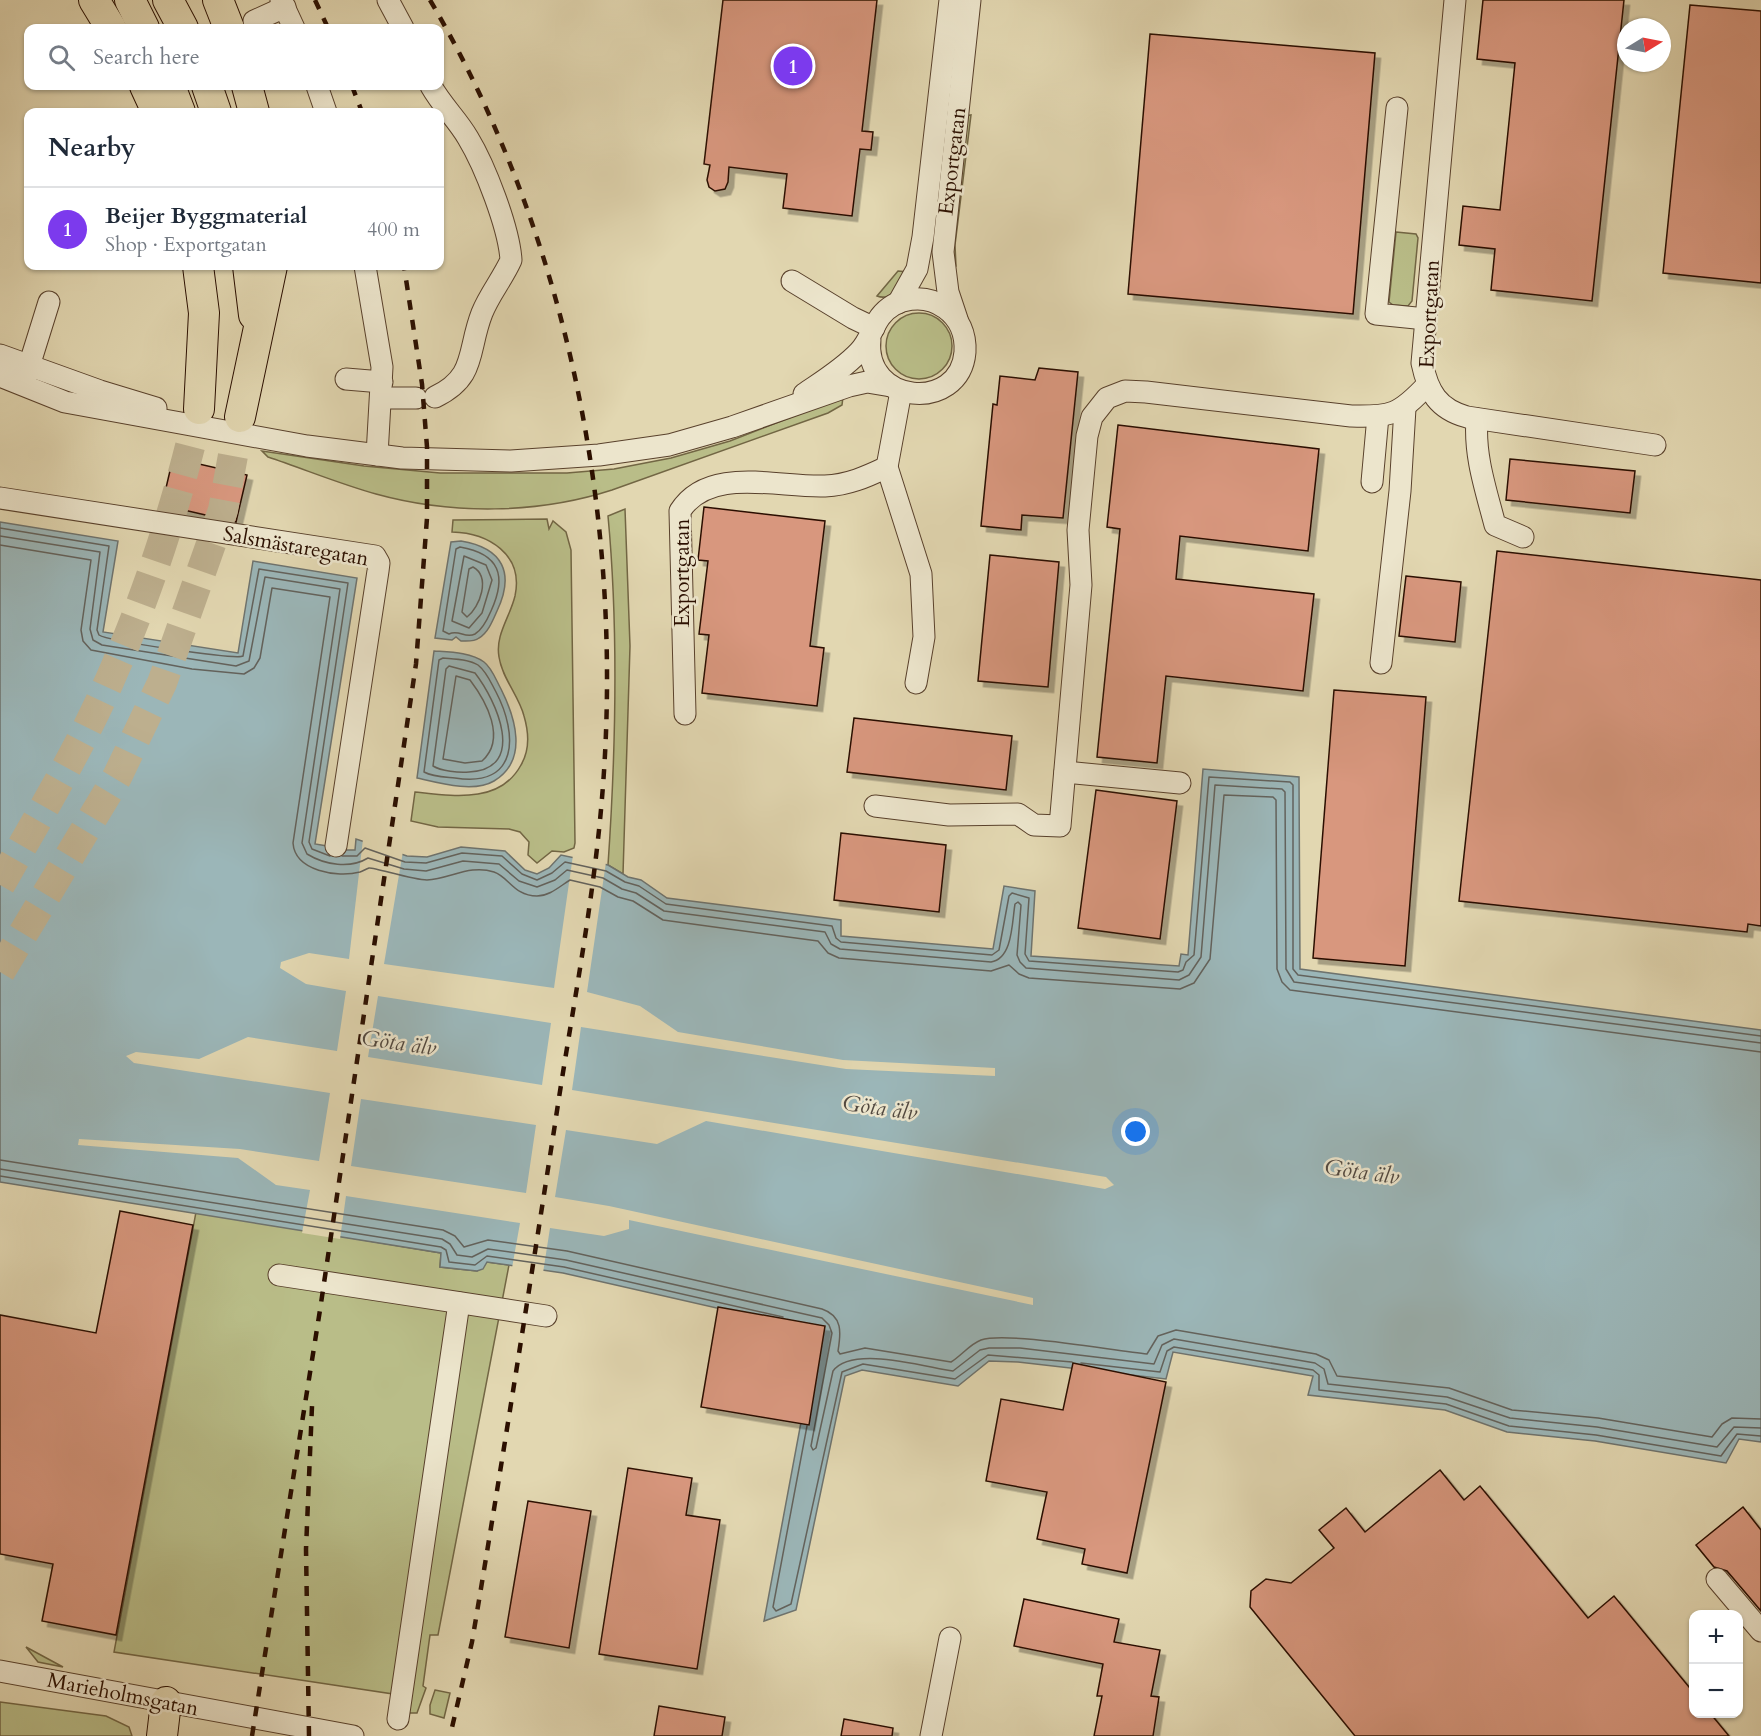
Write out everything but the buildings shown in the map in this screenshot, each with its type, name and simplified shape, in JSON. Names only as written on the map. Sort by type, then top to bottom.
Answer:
[{"type":"highway","points":[[94,0],[109,24]]},
{"type":"highway","points":[[130,0],[142,24]]},
{"type":"highway","points":[[168,0],[181,24]]},
{"type":"highway","points":[[218,0],[240,24]]},
{"type":"highway","points":[[147,90],[155,108]]},
{"type":"highway","points":[[172,90],[178,108]]},
{"type":"highway","points":[[208,90],[215,108]]},
{"type":"highway","points":[[247,90],[253,108]]},
{"type":"highway","points":[[199,270],[204,313],[202,417]]},
{"type":"highway","points":[[203,347],[209,313],[210,270]]},
{"type":"highway","points":[[248,270],[257,342]]},
{"type":"highway","points":[[240,417],[271,270]]},
{"type":"highway","points":[[162,1736],[166,1702]]},
{"type":"street","points":[[388,0],[401,24]]},
{"type":"street","name":"Exportgatan","points":[[872,333],[883,313],[898,303],[917,268],[923,237],[951,0]]},
{"type":"street","name":"Exportgatan","points":[[896,388],[915,394],[930,392],[944,386],[955,376],[962,363],[965,348],[963,333],[948,292],[943,252],[970,0]]},
{"type":"street","name":"Exportgatan","points":[[1455,0],[1422,363],[1427,385],[1438,403],[1451,412],[1477,419],[1655,446]]},
{"type":"street","points":[[243,24],[283,3],[292,24]]},
{"type":"street","points":[[318,90],[325,108]]},
{"type":"street","points":[[433,90],[443,108]]},
{"type":"street","points":[[1397,108],[1376,314],[1426,319]]},
{"type":"street","points":[[346,379],[382,390],[425,398],[453,389],[464,375],[483,310],[511,260],[503,223],[481,164],[468,137],[444,109]]},
{"type":"street","points":[[366,270],[375,312],[382,390],[377,455]]},
{"type":"street","points":[[792,281],[872,333]]},
{"type":"street","points":[[898,303],[918,298],[931,300],[948,310],[957,320]]},
{"type":"street","points":[[26,376],[50,302]]},
{"type":"street","points":[[872,333],[874,366],[881,377],[896,388]]},
{"type":"street","points":[[784,408],[842,368],[872,333]]},
{"type":"street","points":[[0,355],[26,376]]},
{"type":"street","points":[[0,376],[26,376],[202,417],[307,446],[377,455],[511,461],[599,455],[690,440],[857,384],[876,383],[896,388]]},
{"type":"street","points":[[875,806],[949,814],[1018,814],[1034,825],[1060,826],[1081,585],[1078,530],[1087,436],[1092,417],[1107,398],[1125,391],[1146,392],[1351,416],[1378,416],[1405,408],[1427,385]]},
{"type":"street","points":[[896,388],[890,475],[921,574],[924,637],[916,683]]},
{"type":"street","points":[[1381,663],[1400,491],[1405,408]]},
{"type":"street","points":[[1372,482],[1378,416]]},
{"type":"street","points":[[1477,419],[1476,438],[1481,473],[1495,525],[1524,537]]},
{"type":"street","name":"Exportgatan","points":[[685,714],[680,511],[688,500],[705,489],[734,483],[825,486],[890,475]]},
{"type":"street","name":"Salsmästaregatan","points":[[0,498],[375,556],[379,563],[378,571],[336,846]]},
{"type":"street","points":[[1065,772],[1180,783]]},
{"type":"street","points":[[279,1275],[546,1316]]},
{"type":"street","points":[[398,1719],[459,1303]]},
{"type":"street","points":[[1717,1578],[1761,1631]]},
{"type":"street","points":[[931,1736],[950,1638]]},
{"type":"street","name":"Marieholmsgatan","points":[[0,1671],[353,1736]]},
{"type":"green space","points":[[971,115],[955,245],[956,266],[953,266],[951,258],[965,116]]},
{"type":"green space","points":[[1396,232],[1416,234],[1418,238],[1412,301],[1408,306],[1393,305],[1389,302]]},
{"type":"green space","points":[[898,271],[908,272],[896,290],[888,296],[877,296]]},
{"type":"green space","points":[[913,313],[925,313],[943,322],[950,333],[952,346],[950,359],[943,370],[932,377],[913,379],[900,374],[891,365],[886,352],[886,340],[891,327],[900,318]]},
{"type":"green space","points":[[843,397],[842,405],[828,413],[612,490],[555,504],[525,507],[465,508],[405,501],[336,481],[268,457],[262,451],[364,466],[440,473],[567,473],[614,469],[671,458],[730,441]]},
{"type":"green space","points":[[625,509],[630,646],[623,874],[608,865],[613,778],[615,647],[608,516]]},
{"type":"green space","points":[[547,519],[549,529],[553,521],[566,532],[571,550],[575,843],[574,848],[564,852],[552,851],[537,863],[528,855],[529,842],[520,832],[509,829],[438,827],[411,821],[415,792],[474,795],[488,792],[512,778],[524,759],[527,747],[528,735],[524,716],[503,672],[498,649],[515,596],[514,568],[509,558],[490,542],[465,533],[452,532],[453,520]]},
{"type":"green space","points":[[196,1212],[441,1253],[440,1267],[477,1271],[487,1262],[509,1265],[438,1635],[430,1635],[423,1686],[426,1688],[417,1713],[408,1713],[406,1696],[114,1652]]},
{"type":"green space","points":[[26,1647],[63,1667],[38,1662]]},
{"type":"green space","points":[[435,1690],[450,1693],[444,1718],[430,1714],[430,1705]]},
{"type":"green space","points":[[0,1702],[106,1716],[129,1727],[132,1736],[0,1736]]},
{"type":"water","name":"Göta älv","points":[[0,522],[118,541],[103,632],[238,653],[253,561],[357,578],[315,844],[327,846],[329,850],[355,850],[356,839],[407,856],[427,857],[461,847],[505,851],[525,870],[537,874],[549,868],[561,855],[608,865],[628,877],[641,880],[667,898],[841,920],[841,936],[993,949],[1004,886],[1035,891],[1031,956],[1179,966],[1181,954],[1188,955],[1203,769],[1299,777],[1300,969],[1761,1030],[1761,1442],[1739,1439],[1726,1463],[1595,1441],[1507,1432],[1445,1410],[1308,1395],[1313,1376],[1173,1352],[1166,1379],[1018,1362],[989,1361],[958,1386],[862,1370],[845,1376],[796,1610],[764,1621],[818,1331],[563,1273],[487,1262],[483,1269],[477,1271],[440,1267],[441,1253],[0,1182]]},
{"type":"water","points":[[461,541],[487,550],[502,564],[505,585],[502,597],[488,630],[482,636],[470,641],[461,641],[456,637],[452,640],[435,638],[451,542]]},
{"type":"water","points":[[434,651],[466,654],[484,662],[492,671],[511,712],[516,738],[512,762],[505,772],[486,785],[456,786],[417,778]]},
{"type":"pier","points":[[363,839],[403,851],[384,964],[554,988],[573,855],[606,862],[587,992],[640,1006],[678,1032],[843,1060],[995,1068],[995,1076],[846,1069],[581,1027],[572,1090],[1106,1177],[1114,1185],[1105,1189],[706,1121],[657,1144],[566,1130],[555,1197],[609,1206],[1033,1298],[1033,1305],[629,1220],[629,1229],[604,1236],[550,1228],[543,1273],[512,1268],[520,1223],[346,1196],[340,1239],[302,1233],[310,1190],[276,1185],[238,1158],[78,1145],[79,1139],[240,1149],[319,1161],[330,1093],[134,1063],[126,1056],[136,1052],[199,1059],[248,1037],[337,1051],[346,991],[306,984],[280,968],[281,962],[309,953],[349,959]],"holes":[[[378,996],[551,1023],[542,1085],[368,1057]],[[361,1099],[536,1125],[526,1193],[351,1166]]]},
{"type":"tunnel","points":[[0,885],[75,751],[103,696],[128,637],[163,540],[199,409]]},
{"type":"tunnel","points":[[0,972],[117,777],[162,683],[223,510],[240,417]]},
{"type":"railway","points":[[315,0],[326,24]]},
{"type":"railway","points":[[430,0],[443,24]]},
{"type":"railway","points":[[444,27],[478,91],[519,186],[552,285],[577,386],[594,488],[604,591],[607,695],[602,798],[587,921],[472,1642],[450,1736]]},
{"type":"railway","points":[[354,90],[360,108]]},
{"type":"railway","points":[[252,1736],[320,1310],[416,664],[427,518],[427,447],[422,384],[405,270]]},
{"type":"railway","points":[[309,1736],[306,1549],[312,1406]]},
{"type":"place","name":"Beijer Byggmaterial","points":[[793,66]]}]
